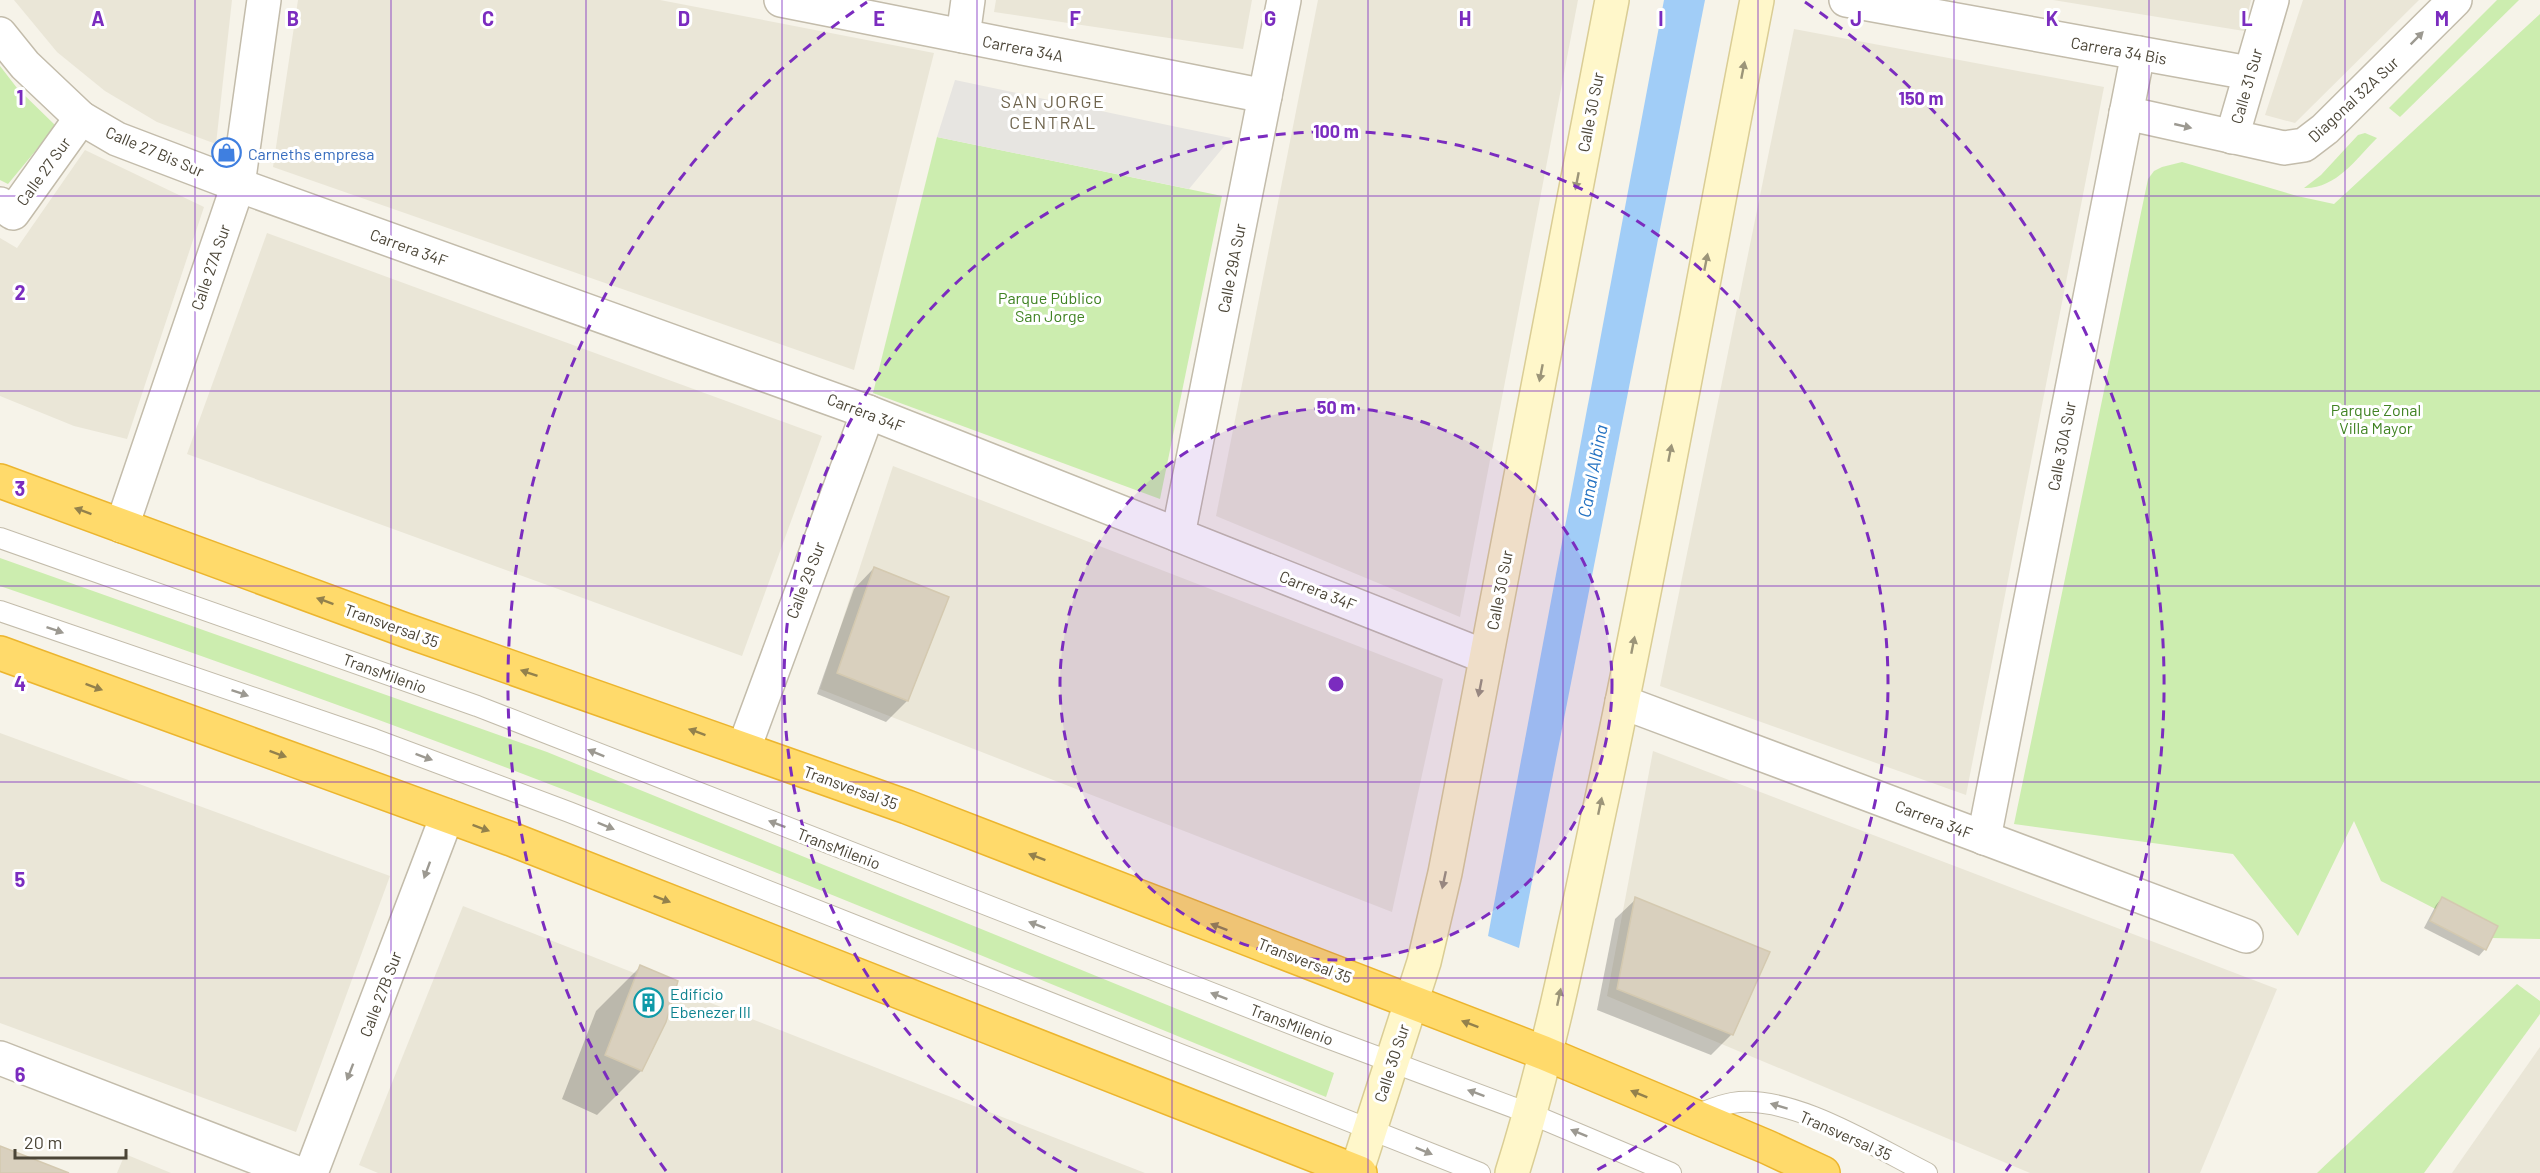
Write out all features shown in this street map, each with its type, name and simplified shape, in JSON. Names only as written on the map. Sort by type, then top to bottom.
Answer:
[{"type":"highway","points":[[0,466],[39,495]]},
{"type":"highway","name":"Transversal 35","points":[[0,481],[405,630],[907,807],[1544,1053],[1823,1173]]},
{"type":"highway","points":[[0,653],[447,816],[1357,1173]]},
{"type":"street","name":"Calle 27A Sur","points":[[122,526],[238,185],[264,0]]},
{"type":"street","name":"Carrera 34A","points":[[781,0],[1265,96]]},
{"type":"street","points":[[963,36],[968,0]]},
{"type":"street","name":"Calle 29A Sur","points":[[1178,535],[1284,0]]},
{"type":"street","name":"Calle 30 Sur","points":[[1357,1173],[1424,962],[1436,913],[1612,0]]},
{"type":"street","points":[[1512,1173],[1530,1114],[1573,935],[1622,702],[1756,0]]},
{"type":"street","name":"Carrera 34 Bis","points":[[1846,0],[2249,73]]},
{"type":"street","name":"Calle 31 Sur","points":[[2232,137],[2272,0]]},
{"type":"street","name":"Diagonal 32A Sur","points":[[2126,113],[2284,147],[2304,145],[2325,129],[2455,0]]},
{"type":"street","name":"Calle 27 Bis Sur","points":[[0,34],[25,65],[81,118],[117,139],[238,185]]},
{"type":"street","name":"Calle 30A Sur","points":[[1984,838],[2138,53]]},
{"type":"street","name":"Calle 27 Sur","points":[[0,204],[13,213],[81,118]]},
{"type":"street","name":"Carrera 34F","points":[[238,185],[868,412],[1486,657]]},
{"type":"street","name":"Calle 29 Sur","points":[[744,748],[868,412]]},
{"type":"street","name":"Carrera 34F","points":[[1622,702],[2246,936]]},
{"type":"street","name":"Calle 27B Sur","points":[[311,1173],[447,816]]},
{"type":"street","points":[[0,1058],[297,1173]]},
{"type":"lane","name":"TransMilenio","points":[[0,538],[477,706],[1530,1114],[1671,1173]]},
{"type":"lane","points":[[0,611],[374,739],[569,812],[1480,1173]]},
{"type":"lane","name":"Transversal 35","points":[[1693,1116],[1732,1103],[1766,1102],[1818,1118],[1928,1173]]},
{"type":"shaded area","points":[[14,0],[232,0],[216,144],[157,122],[105,91],[57,52]]},
{"type":"shaded area","points":[[298,0],[660,0],[934,53],[854,370],[273,167]]},
{"type":"shaded area","points":[[996,0],[1252,0],[1243,49],[994,12]]},
{"type":"shaded area","points":[[1318,0],[1578,0],[1460,617],[1216,516]]},
{"type":"shaded area","points":[[2053,0],[2251,0],[2244,31]]},
{"type":"shaded area","points":[[2303,0],[2419,0],[2295,123],[2265,115]]},
{"type":"shaded area","points":[[1794,29],[2104,87],[1966,795],[1660,686]]},
{"type":"shaded area","points":[[955,80],[1231,138],[1189,189],[937,137]]},
{"type":"shaded area","points":[[85,150],[204,207],[127,439],[74,426],[0,396],[0,238],[17,248]]},
{"type":"shaded area","points":[[267,233],[822,436],[742,656],[187,454]]},
{"type":"shaded area","points":[[893,466],[1443,679],[1392,912],[820,689]]},
{"type":"shaded area","points":[[0,733],[390,876],[296,1132],[0,1023]]},
{"type":"shaded area","points":[[1653,751],[2277,989],[2200,1173],[2030,1173],[1607,996]]},
{"type":"shaded area","points":[[463,906],[1145,1173],[378,1173],[359,1165]]},
{"type":"shaded area","points":[[2540,1047],[2540,1173],[2452,1173]]},
{"type":"shaded area","points":[[125,1154],[171,1173],[117,1173]]},
{"type":"green space","points":[[2497,0],[2519,0],[2400,117],[2389,108]]},
{"type":"green space","name":"Parque Zonal Villa Mayor","points":[[2540,14],[2540,939],[2492,938],[2381,881],[2354,821],[2298,936],[2233,854],[2014,824],[2148,179],[2154,171],[2162,167],[2182,162],[2297,196],[2334,204]]},
{"type":"green space","points":[[0,66],[17,88],[56,126],[8,184],[0,180]]},
{"type":"green space","points":[[2365,133],[2377,138],[2345,171],[2326,184],[2304,188],[2321,175],[2358,135]]},
{"type":"green space","name":"Parque Público San Jorge","points":[[937,137],[1222,196],[1160,499],[873,393]]},
{"type":"green space","points":[[0,558],[547,752],[1334,1073],[1326,1097],[880,914],[535,779],[307,694],[0,586]]},
{"type":"green space","points":[[2517,984],[2540,1001],[2540,1014],[2424,1173],[2317,1173]]},
{"type":"water","name":"Canal Albina","points":[[1664,0],[1705,0],[1519,948],[1488,936]]},
{"type":"building","points":[[874,567],[949,597],[908,701],[837,673]]},
{"type":"building","points":[[1635,897],[1770,952],[1733,1035],[1617,989]]},
{"type":"building","points":[[2442,897],[2498,926],[2486,950],[2430,921]]},
{"type":"building","name":"Edificio Ebenezer III","points":[[640,965],[678,981],[666,1022],[642,1071],[605,1055]]},
{"type":"building","points":[[0,1146],[69,1173],[0,1173]]},
{"type":"place","name":"Carneths empresa","points":[[227,153]]},
{"type":"place","name":"Edificio Ebenezer III","points":[[649,1002]]},
{"type":"district","name":"SAN JORGE CENTRAL","points":[[1053,111]]}]
